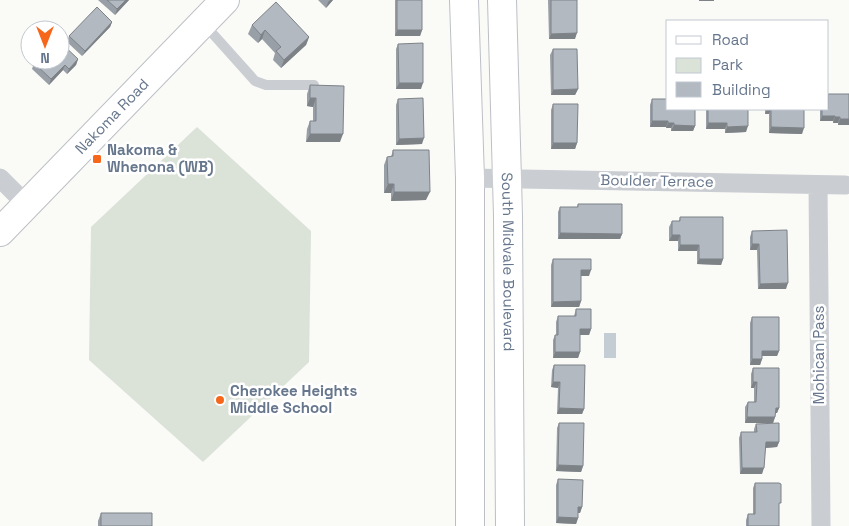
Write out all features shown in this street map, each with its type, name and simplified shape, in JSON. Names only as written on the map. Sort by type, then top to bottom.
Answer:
[{"type":"main road","name":"Nakoma Road","points":[[0,232],[225,0]]},
{"type":"main road","points":[[464,0],[470,178],[470,526]]},
{"type":"main road","name":"South Midvale Boulevard","points":[[502,0],[507,178],[510,526]]},
{"type":"street","points":[[0,178],[26,204]]},
{"type":"street","name":"Boulder Terrace","points":[[470,178],[845,185]]},
{"type":"street","name":"Mohican Pass","points":[[818,185],[820,526]]},
{"type":"lane","points":[[203,23],[255,81],[266,85],[314,85]]},
{"type":"green space","points":[[197,127],[311,231],[309,362],[203,462],[89,360],[91,227]]},
{"type":"shaded area","points":[[604,333],[616,333],[616,358],[604,358]]},
{"type":"building","points":[[107,0],[126,0],[117,9]]},
{"type":"building","points":[[397,0],[422,0],[422,30],[397,30]]},
{"type":"building","points":[[551,0],[577,0],[577,33],[551,34]]},
{"type":"building","points":[[276,2],[309,37],[284,60],[276,51],[281,47],[265,30],[261,35],[252,25]]},
{"type":"building","points":[[97,7],[112,22],[85,51],[70,35]]},
{"type":"building","points":[[423,43],[423,83],[399,83],[398,44]]},
{"type":"building","points":[[553,49],[577,49],[578,89],[553,90]]},
{"type":"building","points":[[70,51],[78,59],[70,68]]},
{"type":"building","points":[[41,70],[60,70],[51,79]]},
{"type":"building","points":[[310,85],[344,86],[343,134],[310,134],[310,121],[316,121],[316,98],[310,98]]},
{"type":"building","points":[[829,94],[849,94],[849,119],[822,116],[822,110],[829,110]]},
{"type":"building","points":[[423,98],[424,138],[399,139],[398,99]]},
{"type":"building","points":[[652,99],[666,99],[666,110],[695,110],[695,126],[674,125],[674,123],[668,123],[668,121],[652,121]]},
{"type":"building","points":[[553,104],[578,104],[577,143],[553,143]]},
{"type":"building","points":[[708,110],[748,110],[748,126],[727,127],[727,123],[708,123]]},
{"type":"building","points":[[771,110],[804,110],[804,128],[771,127]]},
{"type":"building","points":[[393,150],[429,150],[430,192],[394,192],[394,184],[388,184],[387,157],[393,156]]},
{"type":"building","points":[[578,204],[622,204],[622,234],[560,233],[560,207],[578,207]]},
{"type":"building","points":[[680,217],[723,217],[723,259],[699,259],[699,245],[680,245],[680,235],[672,235],[672,221],[680,221]]},
{"type":"building","points":[[787,230],[788,283],[760,284],[759,244],[752,244],[752,231]]},
{"type":"building","points":[[553,259],[591,259],[591,270],[581,270],[581,301],[553,302]]},
{"type":"building","points":[[576,309],[591,309],[591,329],[580,329],[580,352],[555,352],[555,335],[558,335],[558,316],[576,316]]},
{"type":"building","points":[[752,317],[779,317],[779,351],[762,351],[762,359],[752,359]]},
{"type":"building","points":[[554,365],[585,365],[584,409],[559,408],[560,382],[553,382]]},
{"type":"building","points":[[753,368],[779,368],[779,408],[776,408],[775,417],[747,417],[748,402],[756,402],[757,382],[753,382]]},
{"type":"building","points":[[559,423],[584,423],[583,466],[558,465]]},
{"type":"building","points":[[779,423],[779,442],[766,442],[764,468],[742,468],[741,432],[757,432],[756,424]]},
{"type":"building","points":[[558,479],[583,480],[582,507],[578,507],[578,518],[558,517]]},
{"type":"building","points":[[755,483],[781,484],[779,526],[748,526],[748,514],[755,514]]},
{"type":"building","points":[[101,513],[152,513],[152,526],[101,526]]},
{"type":"place","name":"Nakoma & Whenona (WB)","points":[[97,159]]},
{"type":"place","name":"Cherokee Heights Middle School","points":[[220,400]]}]
